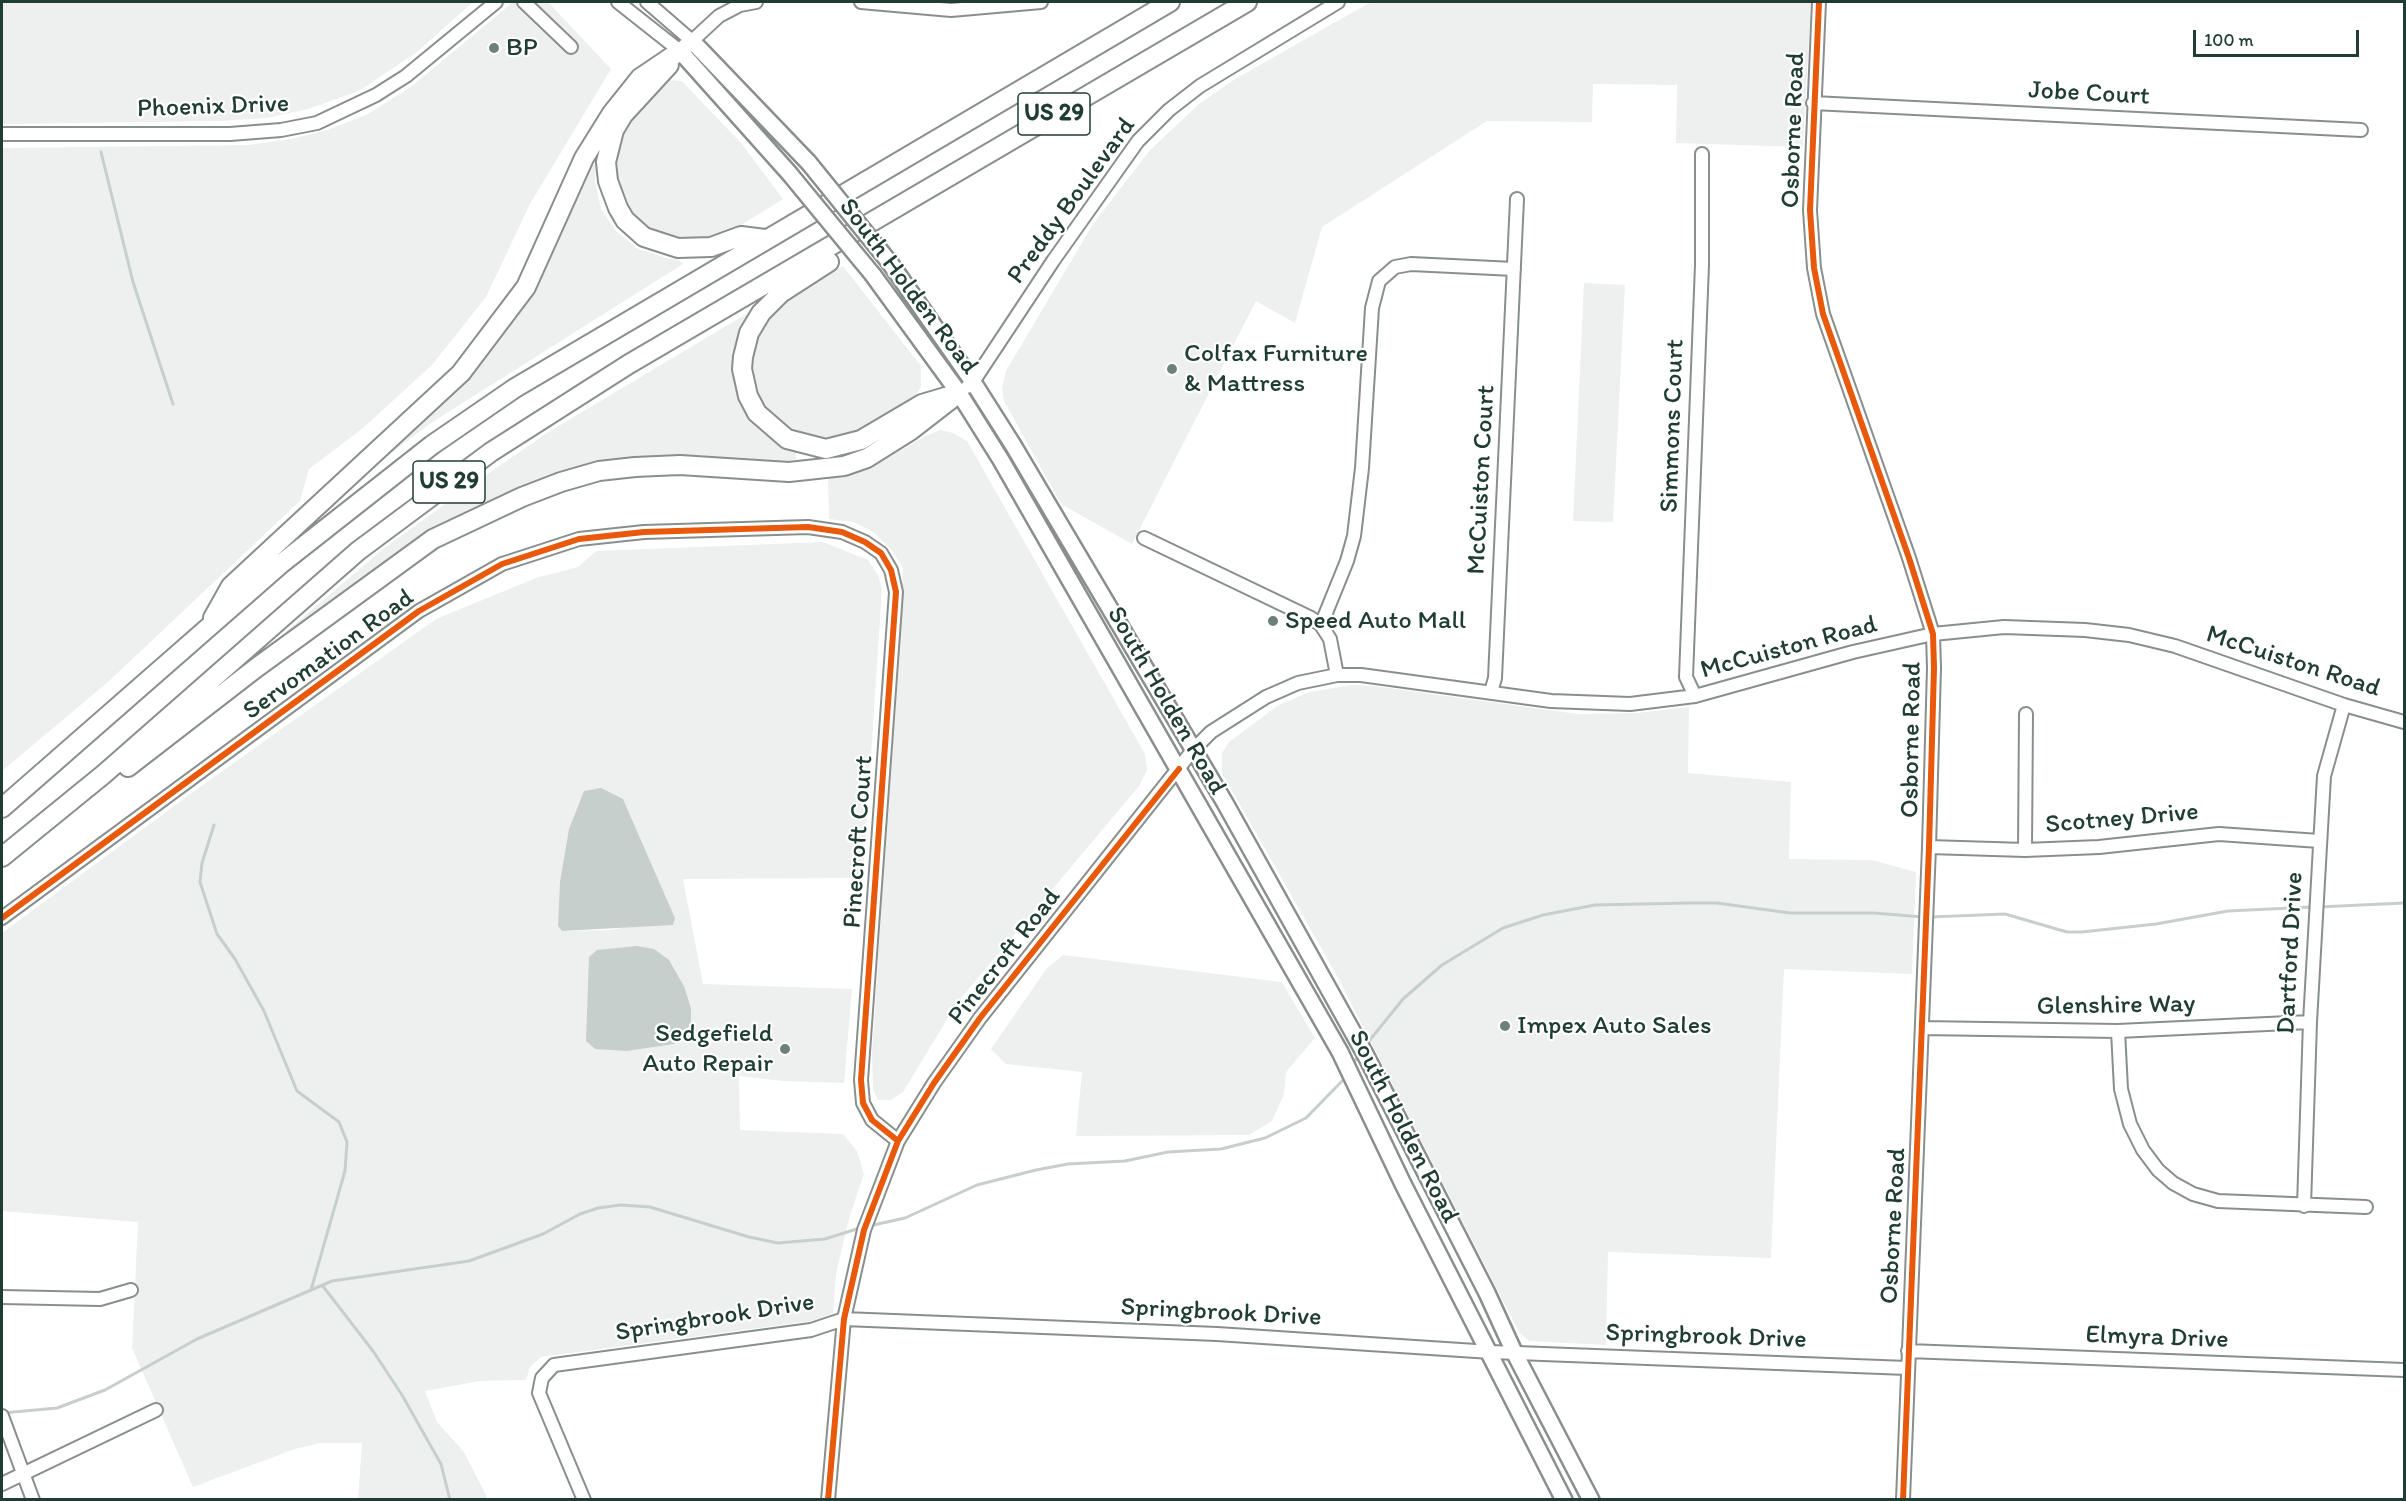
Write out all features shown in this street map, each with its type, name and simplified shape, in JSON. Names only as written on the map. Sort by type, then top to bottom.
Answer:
[{"type":"highway","name":"US 29","points":[[2,808],[282,563],[432,445],[515,388],[1170,2]]},
{"type":"highway","name":"US 29","points":[[2,857],[78,796],[309,593],[428,497],[491,452],[628,364],[864,228],[1246,2]]},
{"type":"highway","points":[[686,46],[654,84],[623,115],[614,130],[606,162],[612,196],[625,220],[644,237],[664,245],[693,249],[711,247],[741,236],[765,239]]},
{"type":"highway","points":[[207,630],[231,586],[461,373],[526,287],[584,158],[612,113],[640,78],[686,46]]},
{"type":"highway","points":[[864,228],[845,251],[782,293],[761,313],[749,333],[742,357],[742,369],[748,396],[757,413],[788,439],[826,449],[861,440],[922,404],[966,388]]},
{"type":"highway","points":[[78,796],[113,779],[256,668],[433,539],[522,497],[590,474],[635,466],[680,465],[789,472],[844,466],[867,458],[910,431],[966,388]]},
{"type":"main road","name":"South Holden Road","points":[[686,46],[809,163],[890,263],[1193,750],[1365,1053],[1487,1293],[1514,1352],[1591,1500]]},
{"type":"main road","name":"South Holden Road","points":[[686,46],[966,388],[1001,460],[1085,612],[1179,770],[1340,1052],[1403,1184],[1564,1500]]},
{"type":"street","name":"Phoenix Drive","points":[[2,134],[230,135],[281,130],[317,123],[376,95],[406,76],[496,2]]},
{"type":"street","points":[[524,2],[571,47]]},
{"type":"street","name":"South Holden Road","points":[[618,2],[686,46]]},
{"type":"street","name":"South Holden Road","points":[[647,2],[686,46]]},
{"type":"street","points":[[686,46],[718,16],[740,5],[756,2]]},
{"type":"street","points":[[861,2],[951,10],[1041,2]]},
{"type":"street","name":"Preddy Boulevard","points":[[966,388],[1138,141],[1168,110],[1200,86],[1338,2]]},
{"type":"street","name":"Osborne Road","points":[[1819,2],[1810,210],[1814,268],[1822,314],[1909,558],[1933,634],[1929,847],[1903,1500]]},
{"type":"street","name":"Jobe Court","points":[[1813,103],[2361,130]]},
{"type":"street","name":"Simmons Court","points":[[1695,696],[1686,677],[1701,266],[1702,154]]},
{"type":"street","name":"McCuiston Court","points":[[1491,692],[1495,678],[1516,199]]},
{"type":"street","points":[[1321,625],[1347,561],[1354,536],[1362,468],[1372,308],[1379,281],[1386,272],[1402,265],[1514,269]]},
{"type":"street","name":"Servomation Road","points":[[2,918],[419,611],[502,564],[579,539],[644,532],[808,527],[842,532],[865,542]]},
{"type":"street","points":[[1144,538],[1301,612],[1321,625],[1330,639],[1336,675]]},
{"type":"street","name":"Pinecroft Court","points":[[865,542],[881,553],[891,570],[896,592],[861,1080],[863,1103],[872,1120],[898,1141]]},
{"type":"street","name":"McCuiston Road","points":[[1193,750],[1210,732],[1266,697],[1298,683],[1336,675],[1391,677],[1602,705],[1695,696],[1853,652],[1933,634],[2004,627],[2129,635],[2175,646],[2344,705],[2404,722]]},
{"type":"street","name":"Dartford Drive","points":[[2304,1206],[2310,1022],[2324,776],[2344,705]]},
{"type":"street","points":[[2025,850],[2026,714]]},
{"type":"street","name":"Pinecroft Road","points":[[828,1500],[844,1319],[864,1230],[886,1166],[898,1141],[934,1083],[980,1018],[1193,750]]},
{"type":"street","name":"Scotney Drive","points":[[1929,847],[2025,850],[2099,847],[2218,834],[2319,841]]},
{"type":"street","name":"Glenshire Way","points":[[1922,1028],[2118,1031],[2310,1022]]},
{"type":"street","points":[[2118,1031],[2121,1089],[2130,1124],[2143,1150],[2158,1170],[2193,1194],[2218,1201],[2366,1207]]},
{"type":"street","points":[[2,1297],[100,1299],[131,1290]]},
{"type":"street","name":"Springbrook Drive","points":[[584,1500],[539,1393],[542,1378],[554,1365],[811,1330],[844,1319],[1218,1334],[1491,1353],[1514,1352],[1907,1368]]},
{"type":"street","name":"Elmyra Drive","points":[[1908,1351],[2404,1370]]},
{"type":"street","points":[[2,1484],[156,1410]]},
{"type":"street","points":[[2,1416],[33,1500]]},
{"type":"shaded area","points":[[2,2],[473,2],[417,52],[359,91],[308,109],[267,118],[221,121],[2,124]]},
{"type":"shaded area","points":[[513,2],[548,2],[611,69],[530,204],[486,297],[432,365],[363,428],[309,469],[300,501],[109,681],[2,771],[2,148],[249,145],[296,138],[330,129],[368,114],[412,86]]},
{"type":"shaded area","points":[[1371,2],[1811,2],[1803,147],[1676,143],[1677,85],[1593,84],[1592,122],[1487,121],[1322,227],[1295,323],[1256,301],[1132,544],[1061,504],[1004,401],[1002,388],[1006,371],[1093,224],[1150,150],[1199,104],[1235,79]]},
{"type":"shaded area","points":[[667,80],[682,81],[742,144],[783,199],[720,238],[696,242],[664,238],[640,225],[622,206],[614,181],[614,156],[621,133]]},
{"type":"shaded area","points":[[593,154],[597,155],[595,180],[601,209],[616,231],[638,249],[679,260],[683,264],[431,423],[361,476],[476,366]]},
{"type":"shaded area","points":[[843,266],[921,366],[921,387],[912,400],[851,436],[827,441],[794,436],[759,405],[748,362],[753,340],[775,304]]},
{"type":"shaded area","points":[[1584,283],[1625,285],[1613,522],[1573,521]]},
{"type":"shaded area","points":[[751,311],[734,354],[736,381],[742,404],[757,426],[777,442],[796,452],[796,462],[613,463],[445,526],[390,559],[289,633],[287,631],[383,549],[470,486],[547,433]]},
{"type":"shaded area","points":[[940,430],[953,433],[967,441],[1145,754],[1147,770],[1139,786],[957,1003],[903,1092],[891,1100],[878,1100],[873,1089],[872,1054],[903,568],[891,549],[872,531],[853,522],[829,519],[828,478],[845,476],[876,465],[925,436]]},
{"type":"shaded area","points":[[823,542],[868,560],[878,575],[882,589],[863,878],[683,879],[703,984],[852,989],[844,1083],[783,1081],[739,1076],[740,1130],[843,1134],[857,1151],[864,1174],[850,1215],[836,1274],[833,1314],[811,1321],[541,1357],[530,1367],[526,1380],[480,1381],[425,1391],[437,1422],[464,1452],[488,1499],[358,1499],[362,1443],[321,1443],[295,1449],[193,1487],[132,1348],[138,1222],[2,1211],[2,933],[193,792],[436,619],[536,578],[578,567],[596,551]],"holes":[[[623,799],[675,918],[611,930],[563,931],[558,926]],[[669,960],[684,986],[691,1008],[691,1023],[683,1039],[674,1044],[626,1051]]]},
{"type":"shaded area","points":[[1352,685],[1374,686],[1578,714],[1636,713],[1689,707],[1688,773],[1791,782],[1789,859],[1872,860],[1916,872],[1912,974],[1784,969],[1771,1258],[1608,1252],[1606,1345],[1529,1341],[1519,1332],[1337,976],[1222,773],[1222,753],[1229,742],[1277,706],[1309,692]]},
{"type":"shaded area","points":[[601,788],[623,799],[675,918],[673,925],[562,931],[558,926],[560,882],[569,829],[584,791]]},
{"type":"shaded area","points":[[637,946],[654,949],[669,960],[684,986],[691,1008],[691,1023],[683,1039],[674,1044],[627,1051],[595,1049],[586,1041],[589,957],[597,950]]},
{"type":"shaded area","points":[[1063,955],[1282,982],[1315,1038],[1286,1072],[1284,1094],[1272,1121],[1249,1135],[1076,1136],[1082,1072],[1006,1064],[991,1049],[1047,968]]},
{"type":"waterway","points":[[101,152],[133,282],[173,404]]},
{"type":"waterway","points":[[214,825],[202,863],[200,882],[217,934],[235,959],[264,1011],[297,1091],[339,1122],[347,1142],[345,1171],[311,1290]]},
{"type":"waterway","points":[[1365,1046],[1403,999],[1442,965],[1503,928],[1543,915],[1595,905],[1717,903],[1790,913],[1874,913],[1923,917]]},
{"type":"waterway","points":[[2318,907],[2404,903]]},
{"type":"waterway","points":[[1930,917],[2005,914],[2067,932],[2082,932],[2156,924],[2228,911],[2312,907]]},
{"type":"waterway","points":[[1352,1066],[1359,1054]]},
{"type":"waterway","points":[[869,1226],[905,1218],[977,1185],[1036,1170],[1068,1164],[1125,1161],[1168,1152],[1221,1149],[1265,1138],[1306,1118],[1346,1077]]},
{"type":"waterway","points":[[3,1413],[57,1408],[105,1390],[197,1339],[332,1281],[469,1261],[543,1234],[580,1214],[598,1208],[621,1205],[650,1207],[749,1237],[778,1243],[825,1239],[860,1228]]},
{"type":"waterway","points":[[322,1285],[373,1351],[402,1395],[441,1464],[450,1500]]},
{"type":"cycle path","points":[[1819,2],[1810,210],[1814,268],[1823,314],[1909,558],[1933,634],[1929,847],[1903,1500]]},
{"type":"cycle path","points":[[2,918],[419,611],[502,564],[579,539],[644,532],[808,527],[842,532],[865,542],[881,553],[891,570],[896,592],[861,1080],[863,1103],[872,1120],[898,1141]]},
{"type":"cycle path","points":[[828,1500],[844,1319],[864,1230],[898,1141],[934,1083],[980,1018],[1179,769]]},
{"type":"place","name":"BP","points":[[494,48]]},
{"type":"place","name":"Colfax Furniture & Mattress","points":[[1172,369]]},
{"type":"place","name":"Speed Auto Mall","points":[[1273,621]]},
{"type":"place","name":"Impex Auto Sales","points":[[1505,1026]]},
{"type":"place","name":"Sedgefield Auto Repair","points":[[785,1049]]}]
